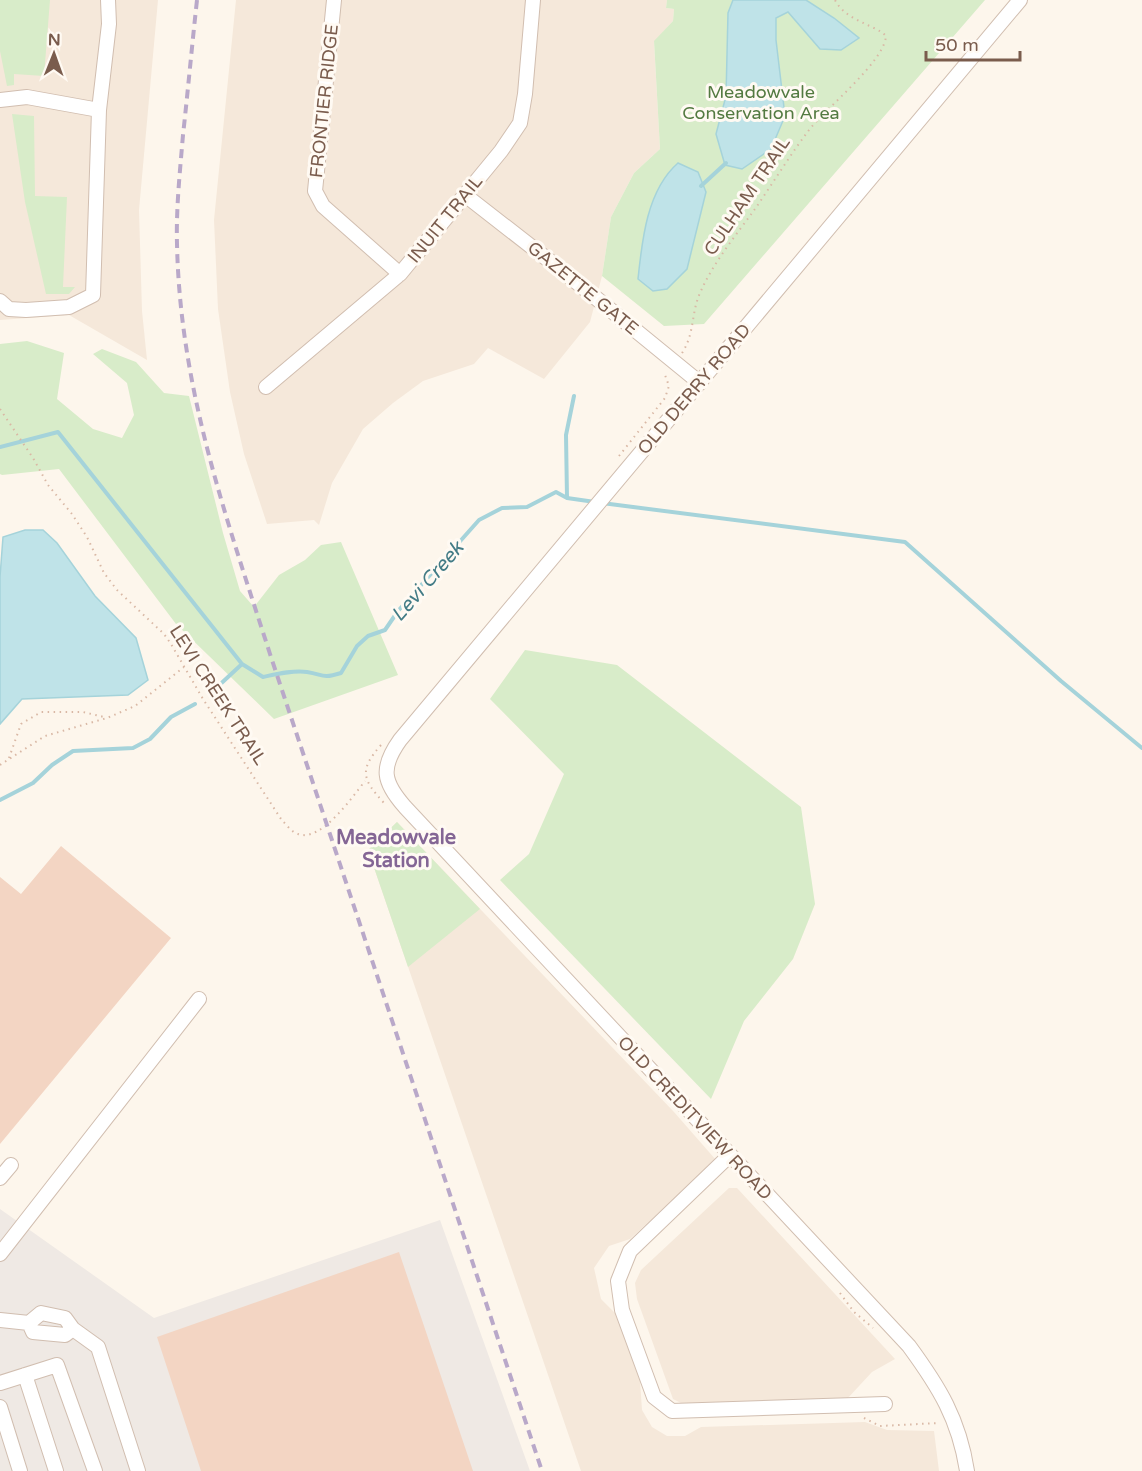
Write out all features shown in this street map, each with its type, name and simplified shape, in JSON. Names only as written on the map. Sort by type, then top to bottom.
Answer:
[{"type":"street","points":[[0,302],[9,309],[69,307],[93,294],[99,110],[109,24],[108,0]]},
{"type":"street","name":"FRONTIER RIDGE","points":[[334,0],[315,191],[323,206],[400,274]]},
{"type":"street","name":"INUIT TRAIL","points":[[266,387],[400,274],[520,123],[525,94],[533,0]]},
{"type":"street","name":"OLD DERRY ROAD","points":[[389,785],[386,776],[387,764],[400,740],[1020,0]]},
{"type":"street","points":[[0,100],[27,97],[99,110]]},
{"type":"street","name":"GAZETTE GATE","points":[[465,195],[700,383]]},
{"type":"street","name":"OLD CREDITVIEW ROAD","points":[[389,785],[405,807],[909,1346],[937,1384],[954,1419],[967,1471]]},
{"type":"street","points":[[0,1254],[5,1237],[199,999]]},
{"type":"street","points":[[730,1155],[630,1251],[618,1281],[622,1310],[654,1397],[672,1411],[885,1404]]},
{"type":"street","points":[[0,1178],[11,1165]]},
{"type":"street","points":[[0,1320],[29,1323],[33,1332],[65,1335],[73,1329],[98,1347],[138,1471]]},
{"type":"street","points":[[0,1383],[57,1365],[95,1471]]},
{"type":"street","points":[[25,1375],[56,1471]]},
{"type":"street","points":[[0,1407],[20,1471]]},
{"type":"path","name":"CULHAM TRAIL","points":[[682,352],[692,332],[699,294],[725,251],[809,130],[868,68],[884,47],[886,36],[884,33],[847,14],[839,8],[835,0]]},
{"type":"path","points":[[617,459],[665,398],[669,386],[665,375]]},
{"type":"path","name":"LEVI CREEK TRAIL","points":[[0,409],[48,485],[72,514],[87,537],[105,573],[117,590],[164,634],[281,819],[290,829],[307,836],[316,832],[326,825],[366,780]]},
{"type":"path","points":[[0,765],[45,736],[107,718],[135,706],[184,667]]},
{"type":"path","points":[[9,758],[21,724],[41,712],[83,712],[107,718]]},
{"type":"path","points":[[836,1287],[854,1312],[880,1334]]},
{"type":"path","points":[[863,1405],[864,1419],[880,1426],[942,1423],[939,1414]]},
{"type":"shaded area","points":[[0,0],[158,0],[139,210],[142,311],[147,360],[69,315],[0,320]]},
{"type":"shaded area","points":[[236,0],[667,0],[666,8],[674,9],[673,21],[654,42],[660,149],[634,173],[611,217],[602,276],[590,322],[544,379],[488,348],[474,364],[423,381],[393,403],[363,429],[332,483],[319,525],[314,520],[267,524],[244,454],[230,392],[218,309],[214,220]]},
{"type":"shaded area","points":[[397,822],[674,1112],[716,1160],[630,1239],[609,1246],[594,1268],[601,1299],[616,1314],[640,1381],[642,1410],[652,1427],[667,1436],[685,1436],[701,1427],[865,1422],[887,1430],[934,1431],[939,1471],[581,1471],[368,850]]},
{"type":"shaded area","points":[[729,1188],[737,1188],[895,1359],[872,1372],[847,1399],[685,1405],[673,1399],[637,1299],[635,1283],[641,1270]]},
{"type":"shaded area","points":[[0,1209],[154,1318],[440,1220],[530,1471],[0,1471]]},
{"type":"green space","points":[[0,0],[50,0],[44,76],[14,74],[14,85],[7,86],[0,51]]},
{"type":"green space","name":"Meadowvale Conservation Area","points":[[667,0],[985,0],[704,324],[664,326],[602,276],[611,217],[634,173],[660,149],[654,41],[673,21],[674,9],[666,8]]},
{"type":"green space","points":[[12,114],[34,116],[35,196],[67,197],[63,287],[75,287],[69,294],[46,294],[25,202]]},
{"type":"green space","points":[[27,341],[64,353],[57,399],[93,429],[122,438],[134,415],[127,383],[93,354],[102,349],[136,362],[164,393],[189,396],[240,591],[254,607],[279,575],[305,560],[321,545],[341,542],[398,675],[274,719],[176,624],[59,469],[0,474],[0,344]]},
{"type":"green space","points":[[525,650],[617,665],[801,807],[815,904],[793,959],[744,1021],[711,1099],[500,880],[529,854],[564,774],[490,699]]},
{"type":"green space","points":[[397,822],[480,909],[408,967],[368,850]]},
{"type":"water","points":[[733,0],[806,0],[859,38],[841,50],[820,49],[788,12],[776,18],[776,40],[785,116],[771,149],[742,169],[725,165],[716,134],[726,96],[728,13]]},
{"type":"water","points":[[678,163],[698,172],[706,192],[687,269],[667,289],[653,291],[638,279],[644,232],[659,187]]},
{"type":"water","points":[[25,530],[43,530],[57,543],[95,596],[136,638],[148,680],[128,695],[22,699],[0,724],[0,577],[3,537]]},
{"type":"building","points":[[61,846],[171,938],[0,1144],[0,877],[21,894]]},
{"type":"building","points":[[399,1252],[473,1471],[201,1471],[157,1337]]},
{"type":"waterway","points":[[701,186],[726,163]]},
{"type":"waterway","points":[[567,498],[566,435],[574,396]]},
{"type":"waterway","name":"Levi Creek","points":[[0,447],[58,432],[242,664],[263,677],[296,672],[326,676],[341,673],[357,646],[368,636],[385,630],[398,611],[479,520],[502,508],[527,507],[556,492],[567,498],[595,502]]},
{"type":"waterway","points":[[602,503],[905,542],[1061,681],[1142,748]]},
{"type":"waterway","points":[[214,690],[242,664]]},
{"type":"waterway","points":[[0,800],[33,783],[52,765],[73,751],[133,748],[150,739],[171,717],[195,704]]},
{"type":"railway","points":[[197,0],[178,190],[177,230],[180,298],[196,401],[222,502],[253,603],[542,1471]]},
{"type":"district","name":"Meadowvale Station","points":[[396,848]]}]
